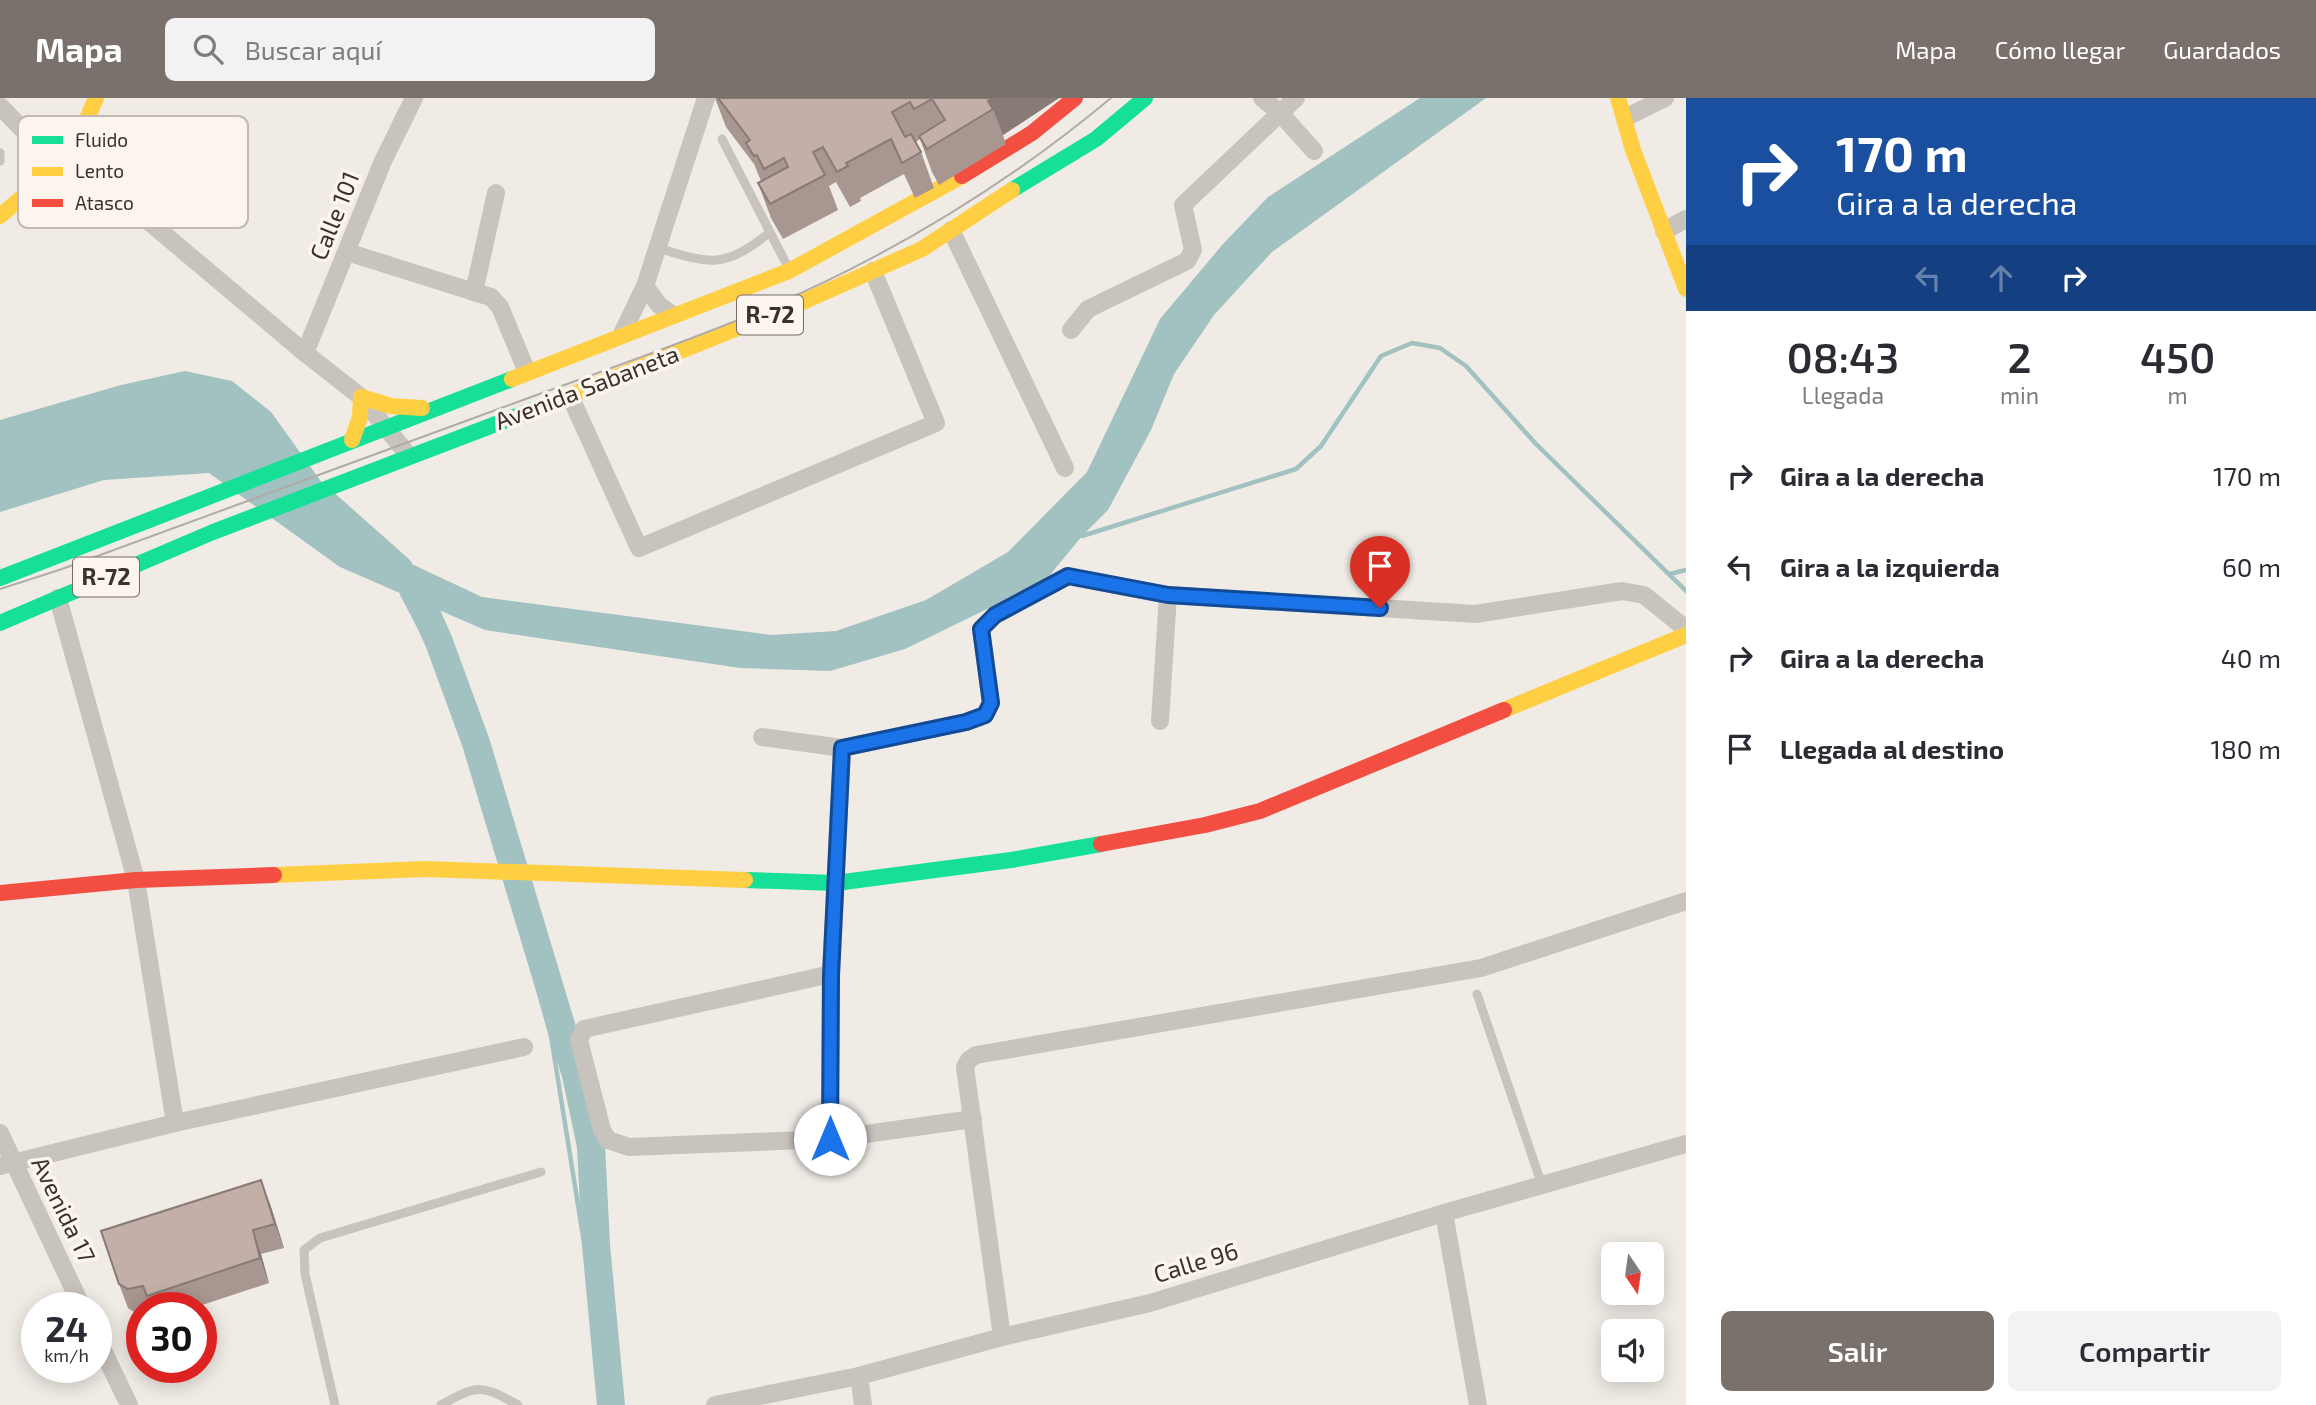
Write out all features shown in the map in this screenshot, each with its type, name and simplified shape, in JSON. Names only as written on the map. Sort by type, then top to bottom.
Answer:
[{"type":"main road","points":[[88,116],[96,98]]},
{"type":"main road","name":"Avenida Sabaneta","points":[[0,578],[789,271],[956,180],[1032,133],[1075,98]]},
{"type":"main road","name":"Avenida Sabaneta","points":[[0,623],[213,532],[569,396],[805,301],[922,249],[1096,139],[1144,98]]},
{"type":"main road","points":[[1618,98],[1633,150],[1686,289]]},
{"type":"main road","points":[[0,216],[18,201]]},
{"type":"main road","points":[[350,441],[360,417],[361,397],[382,405],[406,409],[441,407]]},
{"type":"main road","points":[[0,893],[136,880],[425,870],[836,883],[1011,860],[1205,825],[1260,811],[1686,635]]},
{"type":"street","name":"Calle 101","points":[[305,353],[383,161],[414,98]]},
{"type":"street","points":[[622,334],[645,286],[706,98]]},
{"type":"street","points":[[1262,98],[1280,113],[1314,151]]},
{"type":"street","points":[[1071,330],[1088,309],[1187,261],[1193,250],[1183,205],[1296,98]]},
{"type":"street","points":[[1625,118],[1665,98]]},
{"type":"street","points":[[0,106],[18,125]]},
{"type":"street","points":[[474,292],[496,193]]},
{"type":"street","points":[[1664,231],[1686,219]]},
{"type":"street","points":[[157,228],[361,397],[409,456]]},
{"type":"street","points":[[951,230],[1065,468]]},
{"type":"street","points":[[347,252],[491,297],[500,307],[527,372]]},
{"type":"street","points":[[569,396],[639,548],[936,423],[873,271]]},
{"type":"street","points":[[645,286],[659,305],[673,315]]},
{"type":"street","points":[[762,737],[842,748],[966,722],[985,715],[991,703],[981,629],[995,615],[1068,576],[1168,595],[1475,614],[1622,591],[1644,595],[1686,629]]},
{"type":"street","points":[[1160,721],[1168,595]]},
{"type":"street","points":[[58,598],[136,880],[175,1123]]},
{"type":"street","points":[[830,1139],[831,975],[842,748]]},
{"type":"street","points":[[1002,1337],[965,1067],[976,1055],[1481,968],[1686,901]]},
{"type":"street","points":[[831,975],[584,1029],[579,1040],[602,1130],[608,1140],[629,1147],[830,1139],[973,1119]]},
{"type":"street","points":[[7,1165],[175,1123],[524,1047]]},
{"type":"street","name":"Avenida 17","points":[[0,1133],[7,1165],[74,1292]]},
{"type":"street","name":"Calle 96","points":[[715,1405],[859,1376],[1002,1337],[1150,1303],[1444,1213],[1686,1144]]},
{"type":"street","points":[[1444,1213],[1478,1405]]},
{"type":"street","points":[[112,1369],[129,1405]]},
{"type":"street","points":[[859,1376],[863,1405]]},
{"type":"lane","points":[[722,139],[789,271]]},
{"type":"lane","points":[[0,153],[0,161]]},
{"type":"lane","points":[[658,248],[701,261],[728,258],[755,244],[769,233]]},
{"type":"lane","points":[[1477,993],[1542,1185]]},
{"type":"lane","points":[[335,1405],[305,1274],[304,1251],[320,1238],[541,1172]]},
{"type":"lane","points":[[441,1405],[477,1389],[491,1390],[518,1405]]},
{"type":"water","points":[[1420,98],[1486,98],[1272,252],[1214,315],[1174,374],[1151,430],[1108,510],[1082,536],[1045,581],[905,649],[830,671],[740,668],[485,630],[340,567],[209,473],[104,480],[0,512],[0,420],[121,385],[185,371],[232,381],[271,412],[338,505],[354,537],[482,597],[771,635],[836,631],[926,600],[1008,552],[1087,472],[1160,319],[1223,244],[1268,197]]},
{"type":"building","points":[[718,98],[993,98],[988,101],[993,109],[927,149],[919,136],[945,120],[932,99],[914,109],[910,102],[892,112],[905,137],[911,134],[921,152],[902,163],[891,139],[846,163],[848,166],[837,172],[823,147],[813,152],[825,175],[770,204],[758,183],[788,167],[784,158],[764,169],[757,155],[754,156],[746,143],[750,140]]},
{"type":"building","points":[[261,1180],[275,1224],[253,1230],[260,1258],[159,1292],[145,1292],[143,1286],[128,1289],[119,1284],[101,1231]]},
{"type":"waterway","points":[[1082,536],[1296,469],[1321,446],[1381,356],[1412,343],[1440,348],[1466,366],[1536,444],[1686,591]]},
{"type":"waterway","points":[[319,498],[399,569]]},
{"type":"waterway","points":[[1670,574],[1686,570]]},
{"type":"waterway","points":[[411,579],[439,642],[476,743],[576,1075],[591,1146],[596,1245],[611,1405]]},
{"type":"waterway","points":[[402,594],[445,676],[503,862]]},
{"type":"waterway","points":[[508,881],[551,1036],[610,1405]]},
{"type":"tram line","points":[[0,589],[62,569],[635,360],[765,309],[857,266],[946,216],[1031,160],[1111,98]]},
{"type":"traffic: fast","points":[[1012,190],[1096,139],[1145,98]]},
{"type":"traffic: fast","points":[[0,578],[512,379]]},
{"type":"traffic: fast","points":[[0,623],[213,532],[551,403]]},
{"type":"traffic: fast","points":[[745,880],[836,883],[1011,860],[1101,844]]},
{"type":"traffic: slow","points":[[88,116],[96,98]]},
{"type":"traffic: slow","points":[[1618,98],[1633,150],[1686,289]]},
{"type":"traffic: slow","points":[[512,379],[789,271],[962,176]]},
{"type":"traffic: slow","points":[[551,403],[805,301],[922,249],[1012,190]]},
{"type":"traffic: slow","points":[[0,216],[18,201]]},
{"type":"traffic: slow","points":[[352,440],[360,417],[361,397],[391,406],[422,408]]},
{"type":"traffic: slow","points":[[1504,710],[1686,635]]},
{"type":"traffic: slow","points":[[274,875],[425,869],[745,880]]},
{"type":"traffic: jam","points":[[962,176],[1032,133],[1075,98]]},
{"type":"traffic: jam","points":[[1101,844],[1205,825],[1260,811],[1504,710]]},
{"type":"traffic: jam","points":[[0,893],[136,880],[274,875]]},
{"type":"route","points":[[830,1139],[831,975],[842,748],[966,722],[985,715],[991,703],[981,629],[995,615],[1068,576],[1168,595],[1380,608]]}]
